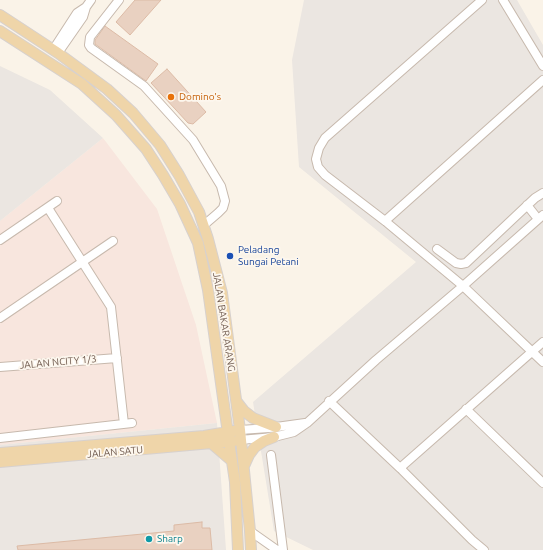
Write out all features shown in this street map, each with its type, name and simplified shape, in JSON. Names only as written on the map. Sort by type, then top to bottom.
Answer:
[{"type":"main road","name":"JALAN BAKAR ARANG","points":[[0,15],[56,52],[107,89],[133,113],[160,145],[179,175],[199,212],[208,239],[222,293],[237,402],[251,550]]},
{"type":"main road","name":"JALAN BAKAR ARANG","points":[[0,31],[82,84],[116,115],[146,149],[180,204],[198,244],[208,290],[235,482],[238,550]]},
{"type":"main road","points":[[237,402],[244,411],[275,432],[255,448],[249,455],[244,467]]},
{"type":"main road","points":[[225,415],[222,422],[208,439],[232,461]]},
{"type":"main road","name":"JALAN SATU","points":[[0,462],[240,435]]},
{"type":"main road","name":"JALAN SATU","points":[[0,453],[208,439]]},
{"type":"street","points":[[119,0],[90,37],[89,45],[144,86],[193,140],[221,186],[225,201],[218,214],[204,225]]},
{"type":"street","points":[[482,0],[325,138],[319,148],[316,159],[318,167],[322,171],[463,286],[543,362]]},
{"type":"street","points":[[503,0],[543,66]]},
{"type":"street","points":[[56,52],[77,13],[88,3]]},
{"type":"street","points":[[384,221],[543,80]]},
{"type":"street","points":[[437,249],[456,263],[466,263],[527,205],[543,193]]},
{"type":"street","points":[[0,240],[58,202]]},
{"type":"street","points":[[240,435],[294,432],[307,422],[329,401],[463,286],[540,217],[527,205]]},
{"type":"street","points":[[0,438],[128,424],[117,358],[111,307],[48,208]]},
{"type":"street","points":[[0,318],[113,241]]},
{"type":"street","points":[[400,468],[543,342]]},
{"type":"street","name":"JALAN NCITY 1/3","points":[[0,367],[117,358]]},
{"type":"street","points":[[329,401],[484,550]]},
{"type":"street","points":[[466,409],[543,483]]},
{"type":"street","points":[[271,455],[284,550]]},
{"type":"street","points":[[250,531],[277,550]]},
{"type":"shaded area","points":[[304,0],[517,0],[543,45],[543,550],[313,550],[274,531],[253,402],[416,262],[299,167],[292,60]]},
{"type":"shaded area","points":[[0,66],[50,90],[103,138],[0,221]]},
{"type":"shaded area","points":[[103,138],[157,209],[196,325],[217,423],[0,445],[0,221]]},
{"type":"shaded area","points":[[217,423],[226,550],[0,550],[0,445]]},
{"type":"building","points":[[135,0],[161,0],[130,35],[116,22]]},
{"type":"building","points":[[105,26],[158,64],[146,81],[95,44],[95,40]]},
{"type":"building","points":[[167,69],[206,112],[193,124],[188,123],[151,83]]},
{"type":"building","name":"Sharp","points":[[202,522],[202,528],[210,528],[212,550],[18,550],[17,546],[174,531],[174,525]]},
{"type":"place","name":"Domino's","points":[[171,97]]},
{"type":"place","name":"Peladang Sungai Petani","points":[[230,256]]},
{"type":"place","name":"Sharp","points":[[149,539]]}]
